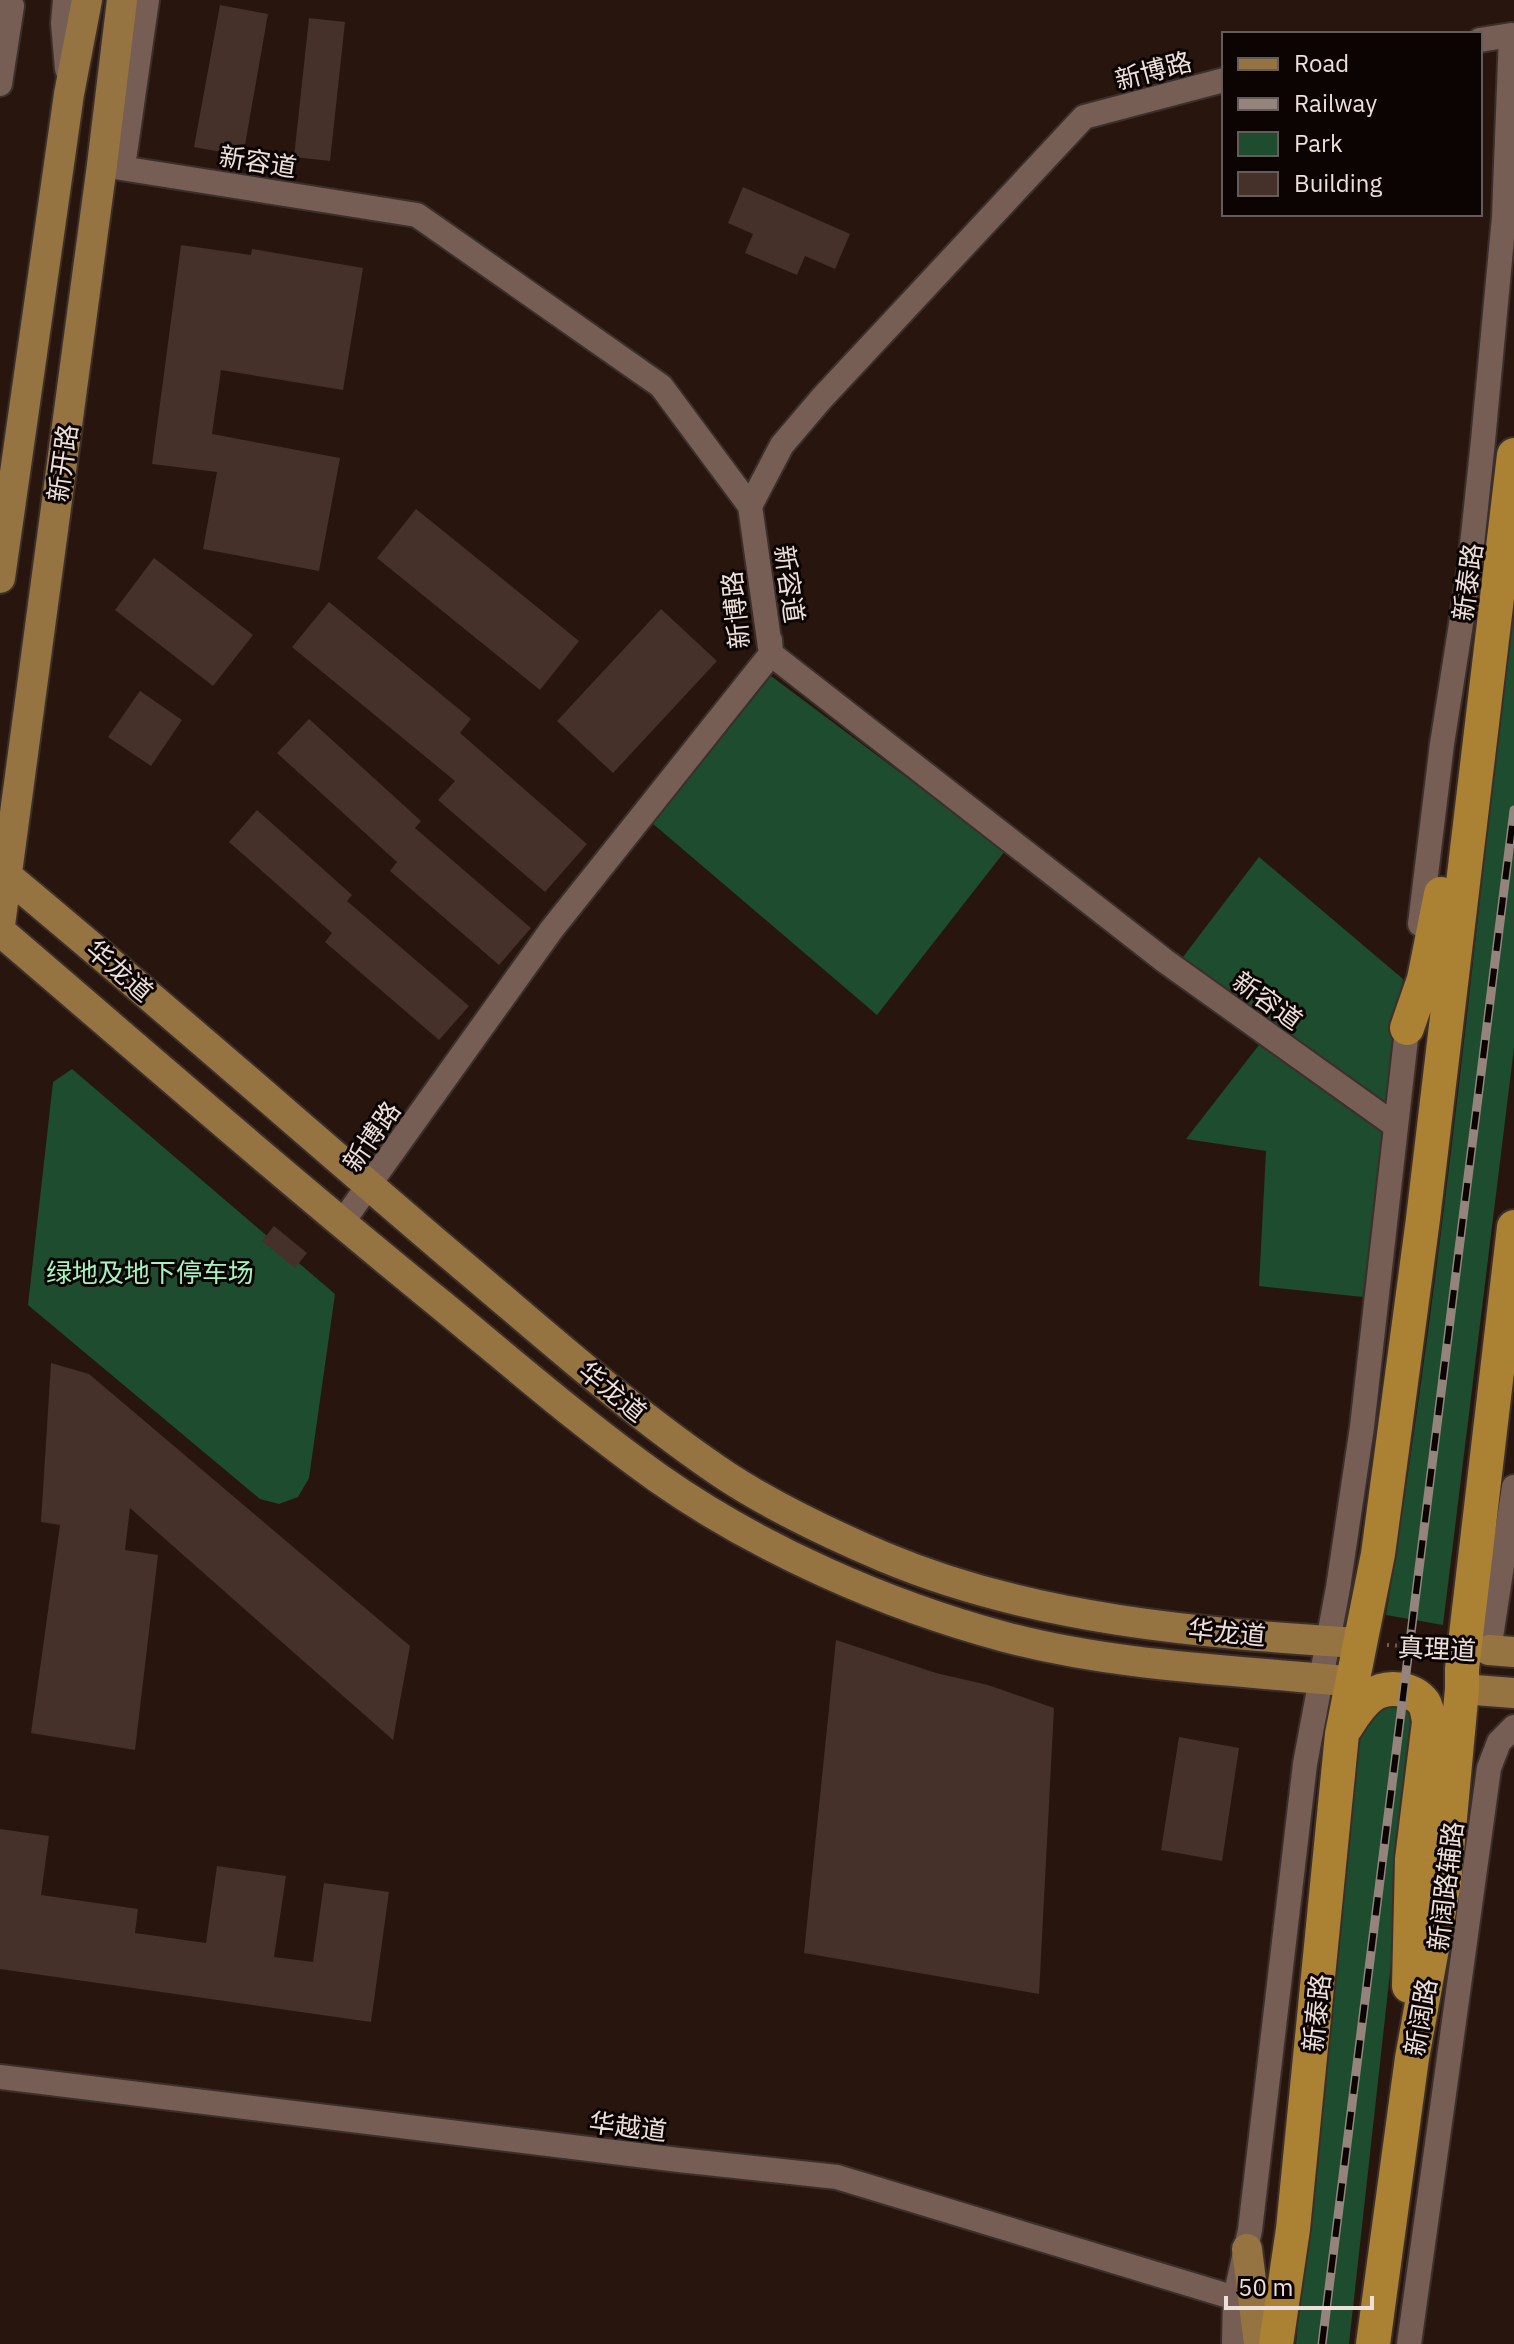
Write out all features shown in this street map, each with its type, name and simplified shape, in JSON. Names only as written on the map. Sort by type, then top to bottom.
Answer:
[{"type":"highway","points":[[1407,1028],[1434,938],[1464,729],[1495,620],[1514,455]]},
{"type":"highway","name":"新泰路","points":[[1276,2344],[1295,2214],[1342,1734],[1338,1661],[1378,1554],[1423,1219],[1495,620]]},
{"type":"highway","name":"新阔路","points":[[1373,2344],[1412,2058],[1444,1883],[1462,1689],[1489,1651],[1514,1227]]},
{"type":"highway","points":[[1342,1734],[1362,1704],[1383,1690],[1404,1690],[1424,1703],[1427,1711],[1429,1722],[1412,1859],[1408,1973],[1412,2058]]},
{"type":"main road","name":"新开路","points":[[0,578],[69,94],[87,0]]},
{"type":"main road","name":"新开路","points":[[0,928],[4,873],[113,166],[122,0]]},
{"type":"main road","name":"华龙道","points":[[4,873],[632,1408],[730,1478],[779,1507],[886,1558],[934,1576],[1002,1595],[1073,1612],[1338,1661]]},
{"type":"main road","points":[[0,928],[341,1224],[659,1478],[770,1546],[815,1568],[929,1612],[1006,1637],[1129,1660],[1338,1661]]},
{"type":"main road","name":"真理道","points":[[1462,1689],[1514,1693]]},
{"type":"main road","points":[[1247,2249],[1259,2344]]},
{"type":"street","points":[[0,84],[12,6],[6,0]]},
{"type":"street","points":[[65,0],[63,23],[69,94]]},
{"type":"street","points":[[113,166],[147,0]]},
{"type":"street","name":"新泰路","points":[[1234,2344],[1235,2298],[1247,2249],[1305,1764],[1338,1661],[1407,1028],[1442,744],[1471,558],[1504,217],[1511,35],[1482,40]]},
{"type":"street","name":"新博路","points":[[341,1224],[552,929],[771,654],[750,506],[782,445],[822,398],[1084,117],[1222,81]]},
{"type":"street","name":"新容道","points":[[113,166],[417,215],[661,386],[750,506]]},
{"type":"street","name":"新容道","points":[[771,654],[1165,961],[1396,1126]]},
{"type":"street","points":[[1489,1651],[1514,1487]]},
{"type":"street","name":"新阔路辅路","points":[[1409,2344],[1489,1768],[1499,1742],[1514,1727]]},
{"type":"street","points":[[1444,1883],[1444,2085]]},
{"type":"street","name":"华越道","points":[[0,2077],[837,2177],[1235,2298]]},
{"type":"path","name":"真理道","points":[[1338,1661],[1489,1651]]},
{"type":"green space","points":[[1514,583],[1514,1048],[1443,1625],[1386,1615],[1441,1229]]},
{"type":"green space","points":[[771,676],[1005,851],[877,1015],[652,823]]},
{"type":"green space","points":[[1259,857],[1403,979],[1363,1297],[1259,1286],[1266,1151],[1186,1139],[1273,1027],[1183,957]]},
{"type":"green space","name":"绿地及地下停车场","points":[[72,1069],[335,1294],[309,1478],[298,1497],[279,1504],[260,1499],[28,1305],[53,1082]]},
{"type":"green space","points":[[1376,1703],[1407,1706],[1414,1721],[1416,1737],[1349,2344],[1296,2344],[1357,1733]]},
{"type":"building","points":[[220,5],[268,14],[243,156],[194,147]]},
{"type":"building","points":[[309,18],[345,22],[330,161],[294,157]]},
{"type":"building","points":[[743,187],[850,234],[835,269],[805,256],[797,275],[745,253],[753,234],[728,223]]},
{"type":"building","points":[[181,245],[251,255],[252,249],[363,268],[343,390],[221,370],[212,434],[340,458],[319,571],[203,549],[217,472],[152,464]]},
{"type":"building","points":[[416,509],[579,641],[540,690],[377,558]]},
{"type":"building","points":[[154,558],[253,635],[213,686],[115,610]]},
{"type":"building","points":[[329,602],[471,719],[460,733],[587,844],[545,892],[438,800],[455,781],[292,647]]},
{"type":"building","points":[[661,609],[717,661],[613,773],[557,721]]},
{"type":"building","points":[[140,691],[182,720],[151,766],[108,737]]},
{"type":"building","points":[[309,719],[421,821],[415,828],[531,928],[499,965],[390,871],[397,862],[277,753]]},
{"type":"building","points":[[257,810],[352,895],[347,901],[469,1006],[439,1040],[325,942],[332,933],[229,842]]},
{"type":"building","points":[[274,1226],[307,1253],[295,1268],[262,1241]]},
{"type":"building","points":[[51,1363],[89,1374],[410,1646],[393,1740],[130,1508],[125,1550],[158,1555],[135,1750],[31,1733],[60,1525],[41,1522]]},
{"type":"building","points":[[836,1640],[1054,1708],[1039,1994],[804,1953]]},
{"type":"building","points":[[1179,1737],[1239,1748],[1222,1861],[1161,1850]]},
{"type":"building","points":[[0,1829],[49,1836],[41,1895],[138,1909],[135,1933],[206,1943],[217,1866],[286,1876],[274,1957],[313,1962],[324,1883],[389,1892],[371,2022],[0,1969]]},
{"type":"railway","points":[[1322,2344],[1514,810]]}]
